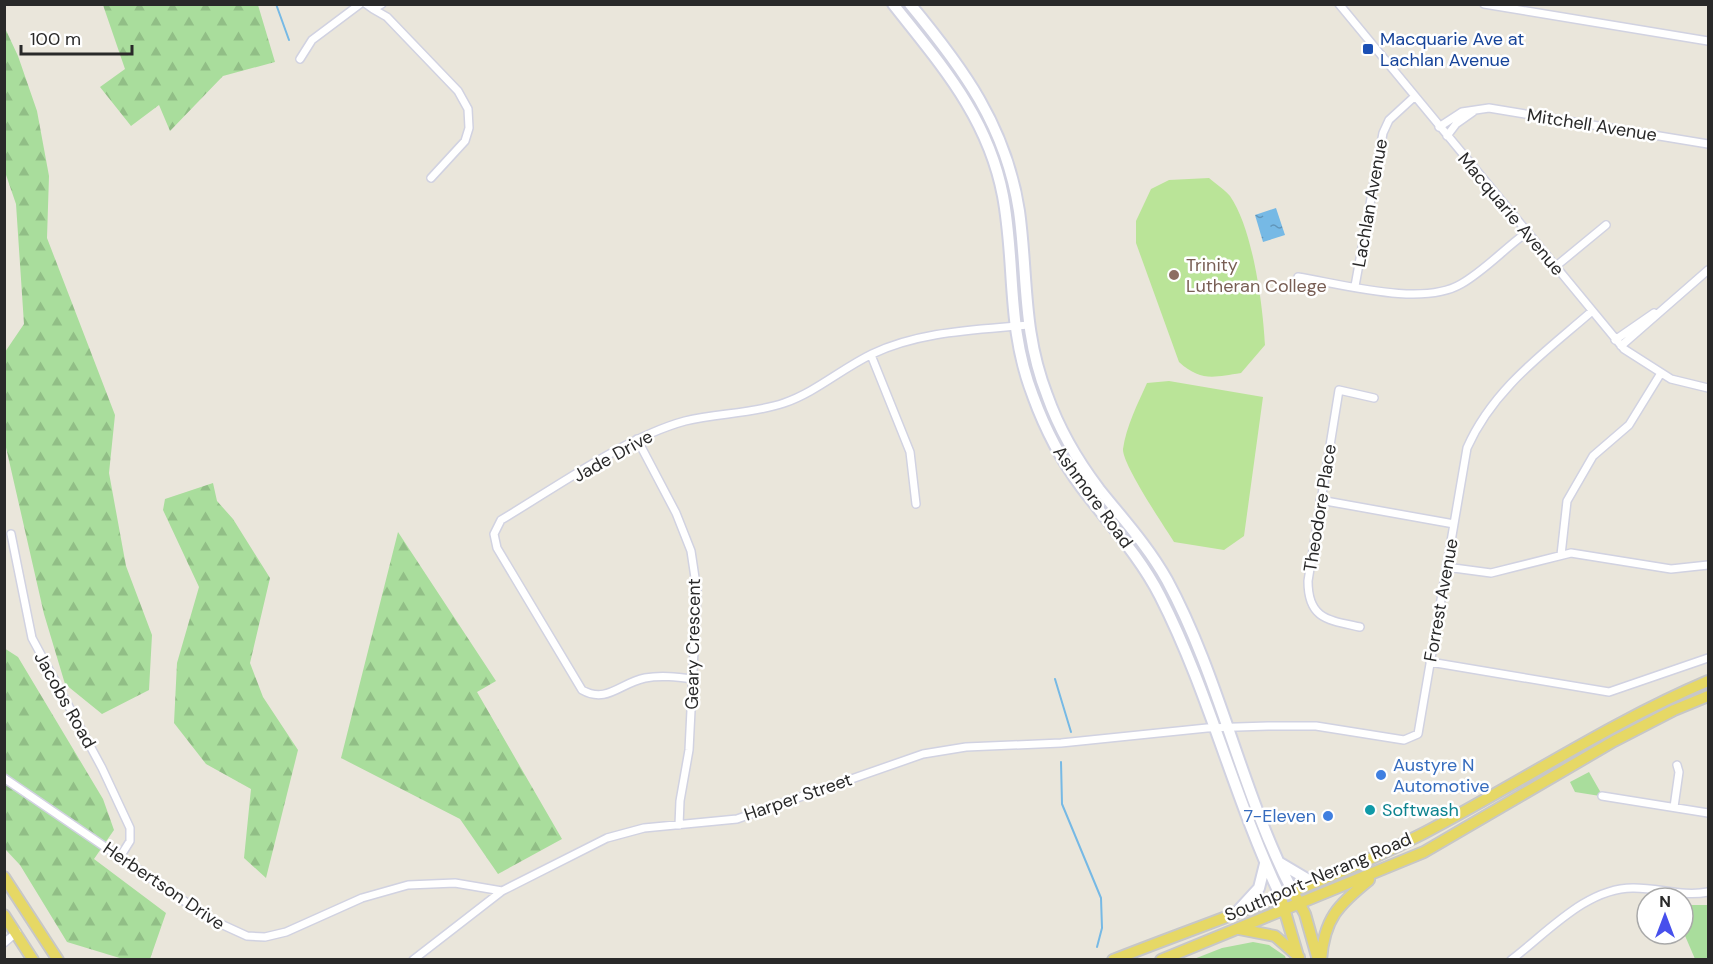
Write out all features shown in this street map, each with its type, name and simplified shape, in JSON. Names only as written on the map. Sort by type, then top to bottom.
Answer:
[{"type":"main road","name":"Ashmore Road","points":[[893,4],[952,78],[974,115],[987,145],[1000,184],[1007,224],[1014,326],[1024,371],[1047,431],[1072,474],[1147,572],[1172,622],[1216,728],[1239,801],[1280,895],[1299,958]]},
{"type":"main road","name":"Ashmore Road","points":[[910,4],[967,76],[992,121],[1012,174],[1019,213],[1028,325],[1041,379],[1064,436],[1100,490],[1141,539],[1167,580],[1230,729],[1265,833],[1300,904],[1320,960]]},
{"type":"main road","name":"Southport-Nerang Road","points":[[1113,960],[1373,858],[1424,833],[1586,740],[1664,699],[1708,681]]},
{"type":"main road","name":"Southport-Nerang Road","points":[[1161,960],[1424,852],[1656,718],[1708,696]]},
{"type":"main road","points":[[1279,863],[1312,882]]},
{"type":"main road","points":[[1237,912],[1259,888],[1265,864]]},
{"type":"main road","points":[[1320,960],[1330,918],[1350,895],[1378,872]]},
{"type":"main road","points":[[4,877],[58,960]]},
{"type":"main road","points":[[4,915],[33,960]]},
{"type":"main road","points":[[1237,928],[1275,936],[1299,958]]},
{"type":"street","points":[[300,59],[312,40],[358,7],[383,4],[387,17]]},
{"type":"street","name":"Macquarie Avenue","points":[[1339,4],[1620,346],[1660,373],[1683,384],[1708,388]]},
{"type":"street","points":[[1484,4],[1708,41]]},
{"type":"street","points":[[370,7],[387,17],[458,91],[468,110],[469,128],[465,141],[431,178]]},
{"type":"street","name":"Lachlan Avenue","points":[[1355,286],[1383,133],[1389,120],[1414,97]]},
{"type":"street","name":"Mitchell Avenue","points":[[1439,127],[1462,112],[1494,109],[1708,144]]},
{"type":"street","points":[[1447,136],[1456,124],[1476,110]]},
{"type":"street","points":[[1555,267],[1606,225]]},
{"type":"street","points":[[1298,277],[1414,295],[1440,293],[1461,284],[1526,233]]},
{"type":"street","points":[[1620,346],[1708,270]]},
{"type":"street","name":"Forrest Avenue","points":[[1216,728],[1302,725],[1412,739],[1418,734],[1467,448],[1479,422],[1505,388],[1591,312]]},
{"type":"street","points":[[1615,339],[1644,318],[1657,312]]},
{"type":"street","name":"Jade Drive","points":[[693,679],[665,676],[644,678],[604,696],[594,696],[582,690],[496,548],[494,534],[501,520],[637,439],[686,421],[740,414],[786,403],[819,387],[871,355],[929,336],[970,329],[1028,325]]},
{"type":"street","points":[[871,355],[910,452],[916,504]]},
{"type":"street","points":[[1561,555],[1568,501],[1593,456],[1629,425],[1660,373]]},
{"type":"street","name":"Theodore Place","points":[[1360,627],[1331,621],[1317,613],[1308,598],[1320,500],[1339,390],[1374,398]]},
{"type":"street","name":"Geary Crescent","points":[[637,439],[676,513],[691,551],[697,591],[689,750],[680,801],[679,825]]},
{"type":"street","points":[[1320,500],[1454,524]]},
{"type":"street","name":"Jacobs Road","points":[[11,534],[32,638],[102,768],[130,828],[130,841],[120,857]]},
{"type":"street","points":[[1446,567],[1491,573],[1571,553],[1671,570],[1708,565]]},
{"type":"street","points":[[1430,662],[1609,692],[1708,658]]},
{"type":"street","name":"Harper Street","points":[[413,960],[502,891],[607,838],[644,828],[736,819],[764,811],[908,758],[936,751],[966,747],[1060,743],[1216,728]]},
{"type":"street","points":[[1674,807],[1679,772],[1677,765]]},
{"type":"street","name":"Herbertson Drive","points":[[4,778],[212,920],[247,936],[265,937],[286,932],[385,891],[427,883],[476,886],[502,891]]},
{"type":"street","points":[[1602,796],[1708,813]]},
{"type":"street","points":[[1511,960],[1583,904],[1608,892],[1632,888],[1683,894],[1708,892]]},
{"type":"street","points":[[4,943],[16,932]]},
{"type":"green space","points":[[103,5],[258,5],[275,62],[223,76],[170,131],[159,105],[131,126],[100,87],[125,69]]},
{"type":"green space","points":[[4,26],[18,56],[37,111],[49,176],[47,238],[115,415],[109,473],[126,566],[152,635],[149,690],[102,714],[65,684],[44,614],[5,443],[5,352],[24,324],[16,204],[5,172]]},
{"type":"green space","points":[[1209,178],[1230,196],[1245,228],[1259,289],[1265,345],[1241,373],[1215,377],[1194,373],[1179,362],[1136,243],[1136,221],[1151,189],[1169,180]]},
{"type":"green space","points":[[1169,381],[1263,397],[1244,536],[1224,550],[1174,542],[1136,481],[1124,457],[1123,449],[1127,432],[1147,383]]},
{"type":"green space","points":[[213,483],[217,501],[233,519],[270,578],[250,663],[263,697],[298,750],[266,878],[244,858],[251,789],[206,764],[174,723],[177,663],[199,587],[163,510],[165,499]]},
{"type":"green space","points":[[398,532],[496,681],[477,692],[562,839],[498,874],[460,819],[341,758]]},
{"type":"green space","points":[[4,648],[18,657],[103,799],[114,830],[94,859],[166,913],[150,959],[123,959],[67,942],[20,865],[5,849]]},
{"type":"green space","points":[[1589,772],[1601,793],[1600,796],[1575,792],[1570,782]]},
{"type":"green space","points":[[1695,905],[1708,905],[1708,959],[1695,959],[1689,946],[1695,946]]},
{"type":"green space","points":[[1253,942],[1269,945],[1286,959],[1194,959],[1222,948]]},
{"type":"water","points":[[1276,208],[1285,235],[1263,242],[1255,215]]},
{"type":"waterway","points":[[276,4],[289,40]]},
{"type":"waterway","points":[[1055,679],[1071,732]]},
{"type":"waterway","points":[[1061,762],[1062,804],[1101,898],[1102,928],[1097,947]]},
{"type":"place","name":"Macquarie Ave at Lachlan Avenue","points":[[1368,49]]},
{"type":"place","name":"Trinity Lutheran College","points":[[1174,275]]},
{"type":"place","name":"Austyre N Automotive","points":[[1381,775]]},
{"type":"place","name":"Softwash","points":[[1370,810]]},
{"type":"place","name":"7-Eleven","points":[[1328,816]]}]
